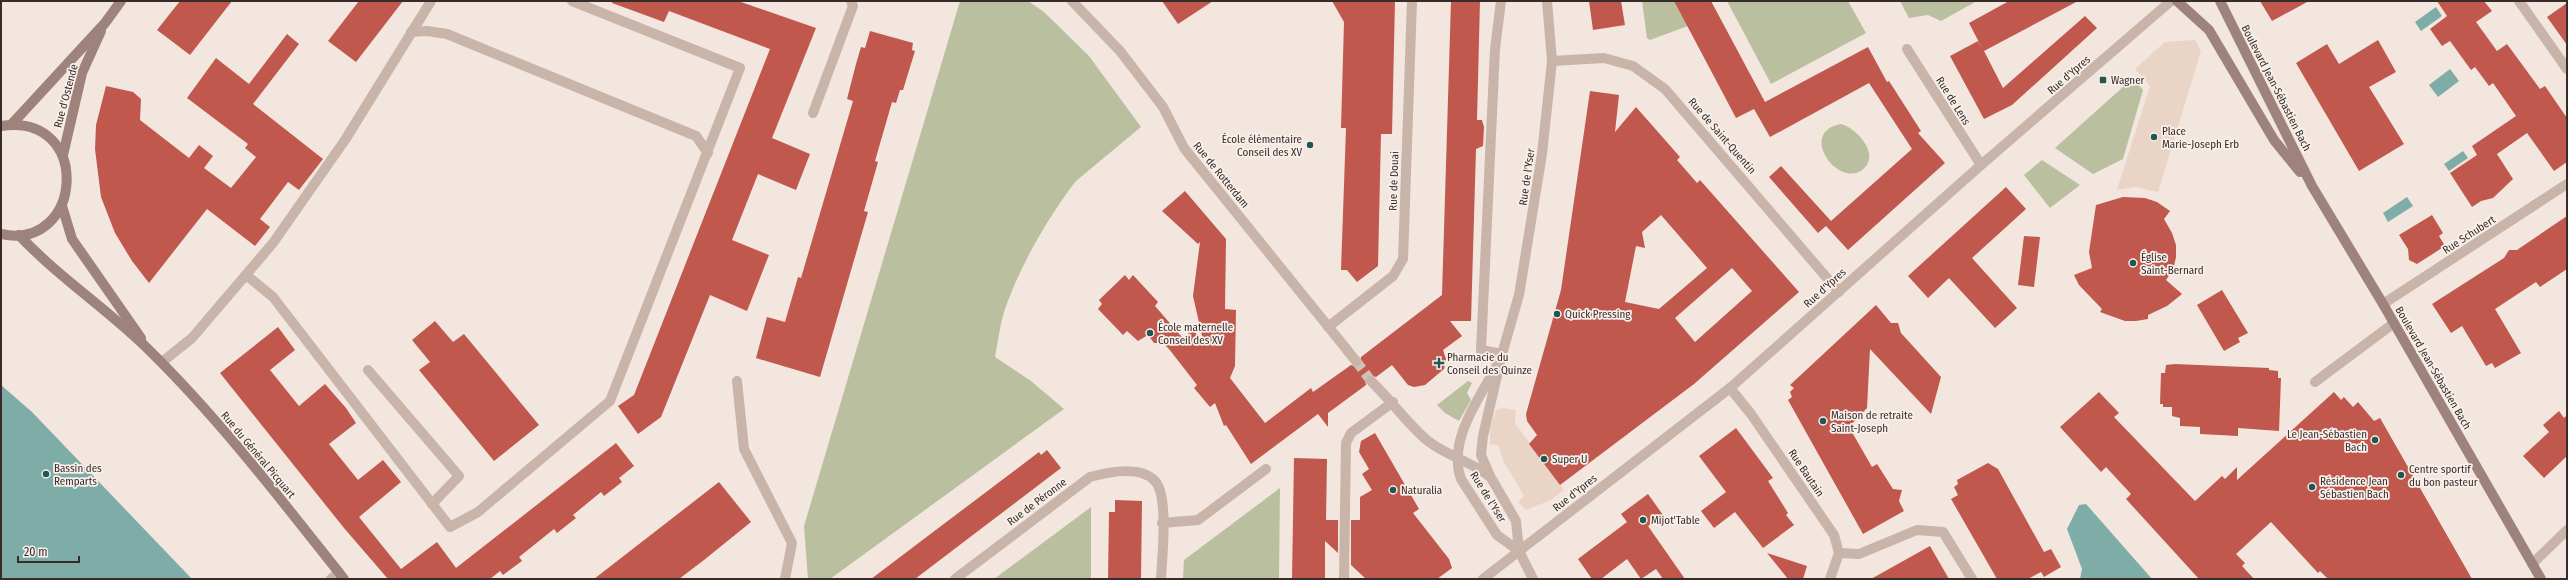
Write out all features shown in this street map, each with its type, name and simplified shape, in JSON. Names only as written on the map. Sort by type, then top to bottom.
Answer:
[{"type":"main road","name":"Rue d'Ostende","points":[[12,124],[105,22],[121,1]]},
{"type":"main road","name":"Boulevard Jean-Sébastien Bach","points":[[2177,1],[2209,30],[2274,140],[2312,186]]},
{"type":"main road","name":"Boulevard Jean-Sébastien Bach","points":[[2220,1],[2312,186],[2383,304],[2541,579]]},
{"type":"main road","name":"Rue d'Ostende","points":[[63,155],[82,73],[105,22]]},
{"type":"main road","points":[[1,126],[12,124],[27,126],[42,132],[54,142],[63,155],[68,172],[68,189],[62,206],[51,220],[36,230],[19,235],[1,234]]},
{"type":"main road","name":"Rue du Général Picquart","points":[[62,206],[72,239],[149,349]]},
{"type":"main road","name":"Rue du Général Picquart","points":[[19,235],[39,257],[149,349],[162,362],[243,454],[342,576]]},
{"type":"street","points":[[162,362],[192,338],[273,243],[345,140],[431,1]]},
{"type":"street","points":[[246,275],[273,297],[450,528],[478,512],[610,401],[740,68],[572,1]]},
{"type":"street","points":[[813,113],[853,6],[851,1]]},
{"type":"street","name":"Rue de Rotterdam","points":[[1072,1],[1120,51],[1163,107],[1184,148],[1356,361]]},
{"type":"street","name":"Rue de Douai","points":[[1328,327],[1393,276],[1403,259],[1412,1]]},
{"type":"street","points":[[1501,1],[1495,49],[1481,350],[1502,354]]},
{"type":"street","name":"Rue de l'Yser","points":[[1519,551],[1516,521],[1490,476],[1481,455],[1483,436],[1502,354],[1519,295],[1530,238],[1542,154],[1552,61],[1547,1]]},
{"type":"street","name":"Rue d'Ypres","points":[[1483,579],[1730,388],[1981,165],[2171,1]]},
{"type":"street","points":[[2519,1],[2567,69]]},
{"type":"street","points":[[411,32],[427,30],[447,34],[696,136],[708,153]]},
{"type":"street","name":"Rue de Lens","points":[[1907,49],[1981,165]]},
{"type":"street","name":"Rue de Saint-Quentin","points":[[1552,61],[1604,58],[1633,66],[1666,89],[1839,292]]},
{"type":"street","name":"Rue Schubert","points":[[2383,304],[2567,184]]},
{"type":"street","points":[[2315,382],[2394,323]]},
{"type":"street","name":"Rue de l'Yser","points":[[1502,354],[1463,430],[1457,469],[1461,479],[1494,529],[1519,551]]},
{"type":"street","points":[[368,370],[459,476],[432,504]]},
{"type":"street","points":[[737,381],[744,449],[792,543],[784,579]]},
{"type":"street","points":[[1371,381],[1393,402],[1427,440],[1442,452],[1458,458]]},
{"type":"street","name":"Rue Bautain","points":[[1730,388],[1751,414],[1834,535],[1839,553]]},
{"type":"street","points":[[1344,579],[1346,443],[1351,433],[1393,402]]},
{"type":"street","name":"Rue de l'Yser","points":[[1458,458],[1474,464],[1490,476]]},
{"type":"street","points":[[1161,579],[1162,523],[1198,520],[1266,469]]},
{"type":"street","name":"Rue de Péronne","points":[[955,579],[1090,477],[1112,471],[1144,474],[1156,482],[1162,501],[1162,523]]},
{"type":"street","points":[[1830,579],[1839,553],[1859,554],[1917,530],[1943,532],[1972,579]]},
{"type":"street","points":[[2532,564],[2567,530]]},
{"type":"street","points":[[1519,551],[1533,579]]},
{"type":"street","points":[[330,579],[342,576]]},
{"type":"green space","points":[[960,1],[1028,1],[1044,12],[1089,56],[1141,127],[1076,181],[1055,210],[1036,242],[1018,276],[1003,315],[995,357],[1031,381],[1064,409],[830,579],[808,579],[804,526]]},
{"type":"green space","points":[[1642,1],[1678,1],[1688,26],[1650,40],[1647,38]]},
{"type":"green space","points":[[1727,1],[1848,1],[1866,33],[1771,84]]},
{"type":"green space","points":[[1900,1],[1977,1],[1941,21],[1928,15],[1909,18]]},
{"type":"green space","points":[[2133,78],[2143,90],[2123,159],[2093,174],[2055,148]]},
{"type":"green space","points":[[1841,124],[1854,131],[1865,143],[1868,150],[1869,157],[1867,164],[1862,170],[1852,174],[1842,172],[1833,165],[1826,157],[1822,147],[1822,137],[1828,129]]},
{"type":"green space","points":[[2042,160],[2080,185],[2050,208],[2024,175]]},
{"type":"green space","points":[[1468,381],[1472,383],[1467,393],[1471,400],[1459,421],[1445,413],[1437,405]]},
{"type":"green space","points":[[1280,488],[1279,579],[1183,579],[1184,560]]},
{"type":"green space","points":[[1091,507],[1091,579],[994,579]]},
{"type":"shaded area","name":"Place Marie-Joseph Erb","points":[[2195,40],[2201,51],[2158,192],[2136,187],[2117,190],[2150,86],[2135,69],[2165,42]]},
{"type":"shaded area","points":[[1503,408],[1516,410],[1515,423],[1564,490],[1551,500],[1526,510],[1518,502],[1524,496],[1504,462],[1498,445],[1490,444],[1490,428],[1496,410]]},
{"type":"water","points":[[2436,7],[2442,16],[2421,31],[2415,22]]},
{"type":"water","points":[[2450,69],[2459,81],[2438,97],[2429,85]]},
{"type":"water","points":[[2463,151],[2468,158],[2449,171],[2444,164]]},
{"type":"water","points":[[2407,197],[2413,206],[2388,222],[2383,213]]},
{"type":"water","name":"Bassin des Remparts","points":[[1,385],[32,412],[192,579],[1,579]]},
{"type":"water","points":[[2086,504],[2152,579],[2080,579],[2082,569],[2067,529],[2079,505]]},
{"type":"building","points":[[180,1],[232,1],[190,55],[157,30]]},
{"type":"building","points":[[359,1],[403,1],[356,62],[328,41]]},
{"type":"building","points":[[612,1],[738,1],[816,28],[772,138],[810,154],[796,190],[758,174],[732,240],[769,255],[747,311],[710,295],[661,417],[638,434],[618,406],[634,395],[770,49],[669,11],[664,22],[612,3]]},
{"type":"building","points":[[1162,1],[1213,1],[1178,24]]},
{"type":"building","points":[[1332,1],[1395,1],[1392,134],[1381,134],[1378,266],[1357,282],[1347,270],[1341,270],[1346,128],[1341,128],[1344,22]]},
{"type":"building","points":[[1451,1],[1480,1],[1477,120],[1482,120],[1484,127],[1483,146],[1476,149],[1471,321],[1450,321],[1462,336],[1443,350],[1446,359],[1444,369],[1425,385],[1414,387],[1408,385],[1392,365],[1376,377],[1369,375],[1365,379],[1366,385],[1328,413],[1328,427],[1318,414],[1251,464],[1226,425],[1224,426],[1215,403],[1210,407],[1194,388],[1197,385],[1169,349],[1163,343],[1154,343],[1148,335],[1138,341],[1127,331],[1123,335],[1098,309],[1102,304],[1099,300],[1125,275],[1129,280],[1133,275],[1158,302],[1155,306],[1187,343],[1189,327],[1203,340],[1193,296],[1200,242],[1198,244],[1162,211],[1185,191],[1226,239],[1225,309],[1236,310],[1235,366],[1230,378],[1265,423],[1311,388],[1313,392],[1351,365],[1357,367],[1360,366],[1361,357],[1442,295]]},
{"type":"building","points":[[1589,1],[1621,1],[1625,25],[1593,30]]},
{"type":"building","points":[[1674,1],[1711,1],[1765,102],[1868,47],[1887,82],[1889,81],[1921,131],[1918,133],[1945,163],[1848,250],[1826,226],[1818,233],[1769,177],[1781,166],[1831,221],[1912,149],[1869,83],[1770,137],[1754,109],[1736,118]]},
{"type":"building","points":[[2009,1],[2078,1],[1984,51],[2003,88],[2085,16],[2097,28],[2012,105],[1984,119],[1950,56],[1978,41],[1983,50],[1969,23]]},
{"type":"building","points":[[2260,1],[2309,1],[2272,21]]},
{"type":"building","points":[[2437,1],[2484,1],[2492,11],[2476,22],[2497,51],[2507,44],[2540,89],[2545,86],[2567,118],[2567,162],[2554,171],[2527,133],[2497,154],[2513,179],[2493,198],[2481,201],[2472,207],[2450,173],[2477,155],[2472,146],[2516,116],[2493,83],[2489,86],[2475,67],[2471,70],[2450,41],[2442,46],[2430,29],[2447,16]]},
{"type":"building","points":[[2567,3],[2567,45],[2547,17]]},
{"type":"building","points":[[870,31],[913,43],[912,50],[915,51],[903,90],[900,90],[896,103],[892,102],[875,161],[878,162],[864,211],[868,212],[820,377],[756,358],[767,317],[785,322],[798,277],[801,278],[853,101],[847,99],[856,64],[861,47],[865,48]]},
{"type":"building","points":[[287,34],[299,44],[253,104],[323,159],[299,190],[288,182],[260,219],[270,227],[255,246],[207,209],[149,283],[132,261],[115,233],[101,197],[95,149],[96,125],[106,86],[133,92],[141,99],[140,120],[189,158],[199,145],[213,156],[204,168],[231,188],[256,157],[245,148],[248,144],[187,98],[216,58],[249,84]]},
{"type":"building","points":[[2378,40],[2396,72],[2369,87],[2404,144],[2359,171],[2296,63],[2327,44],[2339,64]]},
{"type":"building","points":[[1590,91],[1619,95],[1615,132],[1636,107],[1680,157],[1677,160],[1697,183],[1700,180],[1799,292],[1694,384],[1560,485],[1529,444],[1537,435],[1527,421],[1526,414],[1561,290]],"holes":[[[1661,215],[1707,268],[1659,309],[1625,302],[1636,246],[1645,248],[1642,232]],[[1732,268],[1752,291],[1695,342],[1675,318]]]},
{"type":"building","points":[[2006,187],[2026,209],[1972,258],[2017,308],[1995,328],[1949,278],[1928,298],[1908,276]]},
{"type":"building","name":"Église Saint-Bernard","points":[[2123,197],[2145,198],[2157,202],[2170,211],[2164,219],[2172,233],[2176,245],[2176,257],[2173,270],[2166,280],[2182,294],[2167,306],[2148,315],[2148,319],[2136,321],[2125,321],[2100,312],[2102,309],[2079,285],[2074,275],[2092,268],[2089,252],[2096,205]]},
{"type":"building","points":[[2432,215],[2443,233],[2439,236],[2445,246],[2417,264],[2409,260],[2408,249],[2399,235]]},
{"type":"building","points":[[2567,216],[2567,269],[2540,287],[2536,282],[2495,309],[2521,353],[2495,368],[2492,363],[2486,366],[2462,326],[2451,333],[2432,304],[2504,258],[2509,250],[2517,250]]},
{"type":"building","points":[[2024,236],[2040,237],[2034,287],[2018,285]]},
{"type":"building","points":[[2222,290],[2248,333],[2238,338],[2240,342],[2224,351],[2197,305]]},
{"type":"building","name":"Maison de retraite Saint-Joseph","points":[[1876,305],[1891,323],[1898,323],[1901,333],[1941,377],[1931,414],[1870,349],[1867,408],[1849,427],[1872,467],[1877,464],[1893,489],[1902,490],[1899,501],[1904,511],[1863,534],[1788,400],[1792,397],[1790,392],[1794,388],[1790,385]]},
{"type":"building","points":[[435,321],[453,342],[464,334],[539,425],[494,461],[419,370],[430,362],[412,340]]},
{"type":"building","points":[[278,327],[295,350],[270,370],[299,406],[325,384],[346,408],[356,423],[329,444],[358,480],[383,460],[401,482],[359,517],[401,569],[437,542],[456,568],[616,443],[634,466],[619,478],[622,482],[604,496],[601,492],[573,515],[576,518],[557,533],[554,529],[519,557],[522,561],[503,575],[500,571],[490,579],[388,579],[344,528],[220,373]]},
{"type":"building","points":[[2175,364],[2269,368],[2269,370],[2278,371],[2278,378],[2281,378],[2279,431],[2238,428],[2238,436],[2200,434],[2200,427],[2180,426],[2180,418],[2172,416],[2172,407],[2163,407],[2163,404],[2160,404],[2161,373],[2165,373],[2166,365]]},
{"type":"building","name":"Résidence Jean Sébastien Bach","points":[[2099,392],[2119,413],[2114,417],[2195,501],[2222,476],[2225,479],[2237,467],[2237,480],[2334,392],[2341,400],[2344,397],[2353,407],[2358,402],[2374,421],[2380,418],[2472,579],[2328,579],[2320,571],[2318,573],[2271,522],[2236,554],[2245,563],[2242,566],[2254,579],[2199,579],[2126,499],[2131,494],[2106,467],[2101,472],[2060,427]]},
{"type":"building","points":[[2559,411],[2564,418],[2567,415],[2567,456],[2544,478],[2523,456],[2549,432],[2543,425]]},
{"type":"building","points":[[1736,428],[1773,478],[1768,481],[1788,513],[1786,515],[1794,525],[1763,548],[1735,512],[1714,528],[1701,511],[1726,492],[1699,456]]},
{"type":"building","points":[[1375,433],[1419,509],[1413,513],[1449,559],[1452,568],[1437,579],[1366,579],[1351,565],[1351,520],[1360,520],[1360,497],[1372,490],[1362,474],[1369,469],[1359,452],[1361,441]]},
{"type":"building","points":[[1047,450],[1061,468],[915,579],[871,579],[1039,452],[1041,455]]},
{"type":"building","points":[[1294,458],[1327,459],[1326,520],[1338,520],[1338,553],[1325,541],[1325,579],[1292,579]]},
{"type":"building","points":[[1988,463],[1998,469],[2044,552],[2051,549],[2061,567],[2044,577],[2041,572],[2028,579],[1997,579],[1951,499],[1958,495],[1954,487],[1958,484],[1957,480]]},
{"type":"building","points":[[719,482],[751,522],[704,560],[679,579],[594,579]]},
{"type":"building","points":[[1648,494],[1663,515],[1648,526],[1685,579],[1663,579],[1656,569],[1641,579],[1627,559],[1601,579],[1592,579],[1578,559],[1627,522],[1621,514]]},
{"type":"building","points":[[1115,500],[1142,501],[1141,579],[1108,579],[1109,512],[1115,512]]},
{"type":"building","points":[[1930,546],[1949,579],[1871,579]]},
{"type":"building","points":[[1767,553],[1807,566],[1803,579],[1788,579]]},
{"type":"tunnel","points":[[1356,361],[1371,381]]},
{"type":"place","name":"Wagner","points":[[2103,80]]},
{"type":"place","name":"Place Marie-Joseph Erb","points":[[2154,137]]},
{"type":"place","name":"École élémentaire Conseil des XV","points":[[1310,145]]},
{"type":"place","name":"Église Saint-Bernard","points":[[2133,263]]},
{"type":"place","name":"Quick Pressing","points":[[1557,314]]},
{"type":"place","name":"École maternelle Conseil des XV","points":[[1150,333]]},
{"type":"place","name":"Pharmacie du Conseil des Quinze","points":[[1439,363]]},
{"type":"place","name":"Maison de retraite Saint-Joseph","points":[[1823,421]]},
{"type":"place","name":"Le Jean-Sébastien Bach","points":[[2375,440]]},
{"type":"place","name":"Super U","points":[[1544,459]]},
{"type":"place","name":"Bassin des Remparts","points":[[46,474]]},
{"type":"place","name":"Centre sportif du bon pasteur","points":[[2401,475]]},
{"type":"place","name":"Résidence Jean Sébastien Bach","points":[[2312,487]]},
{"type":"place","name":"Naturalia","points":[[1393,490]]},
{"type":"place","name":"Mijot'Table","points":[[1643,520]]}]
